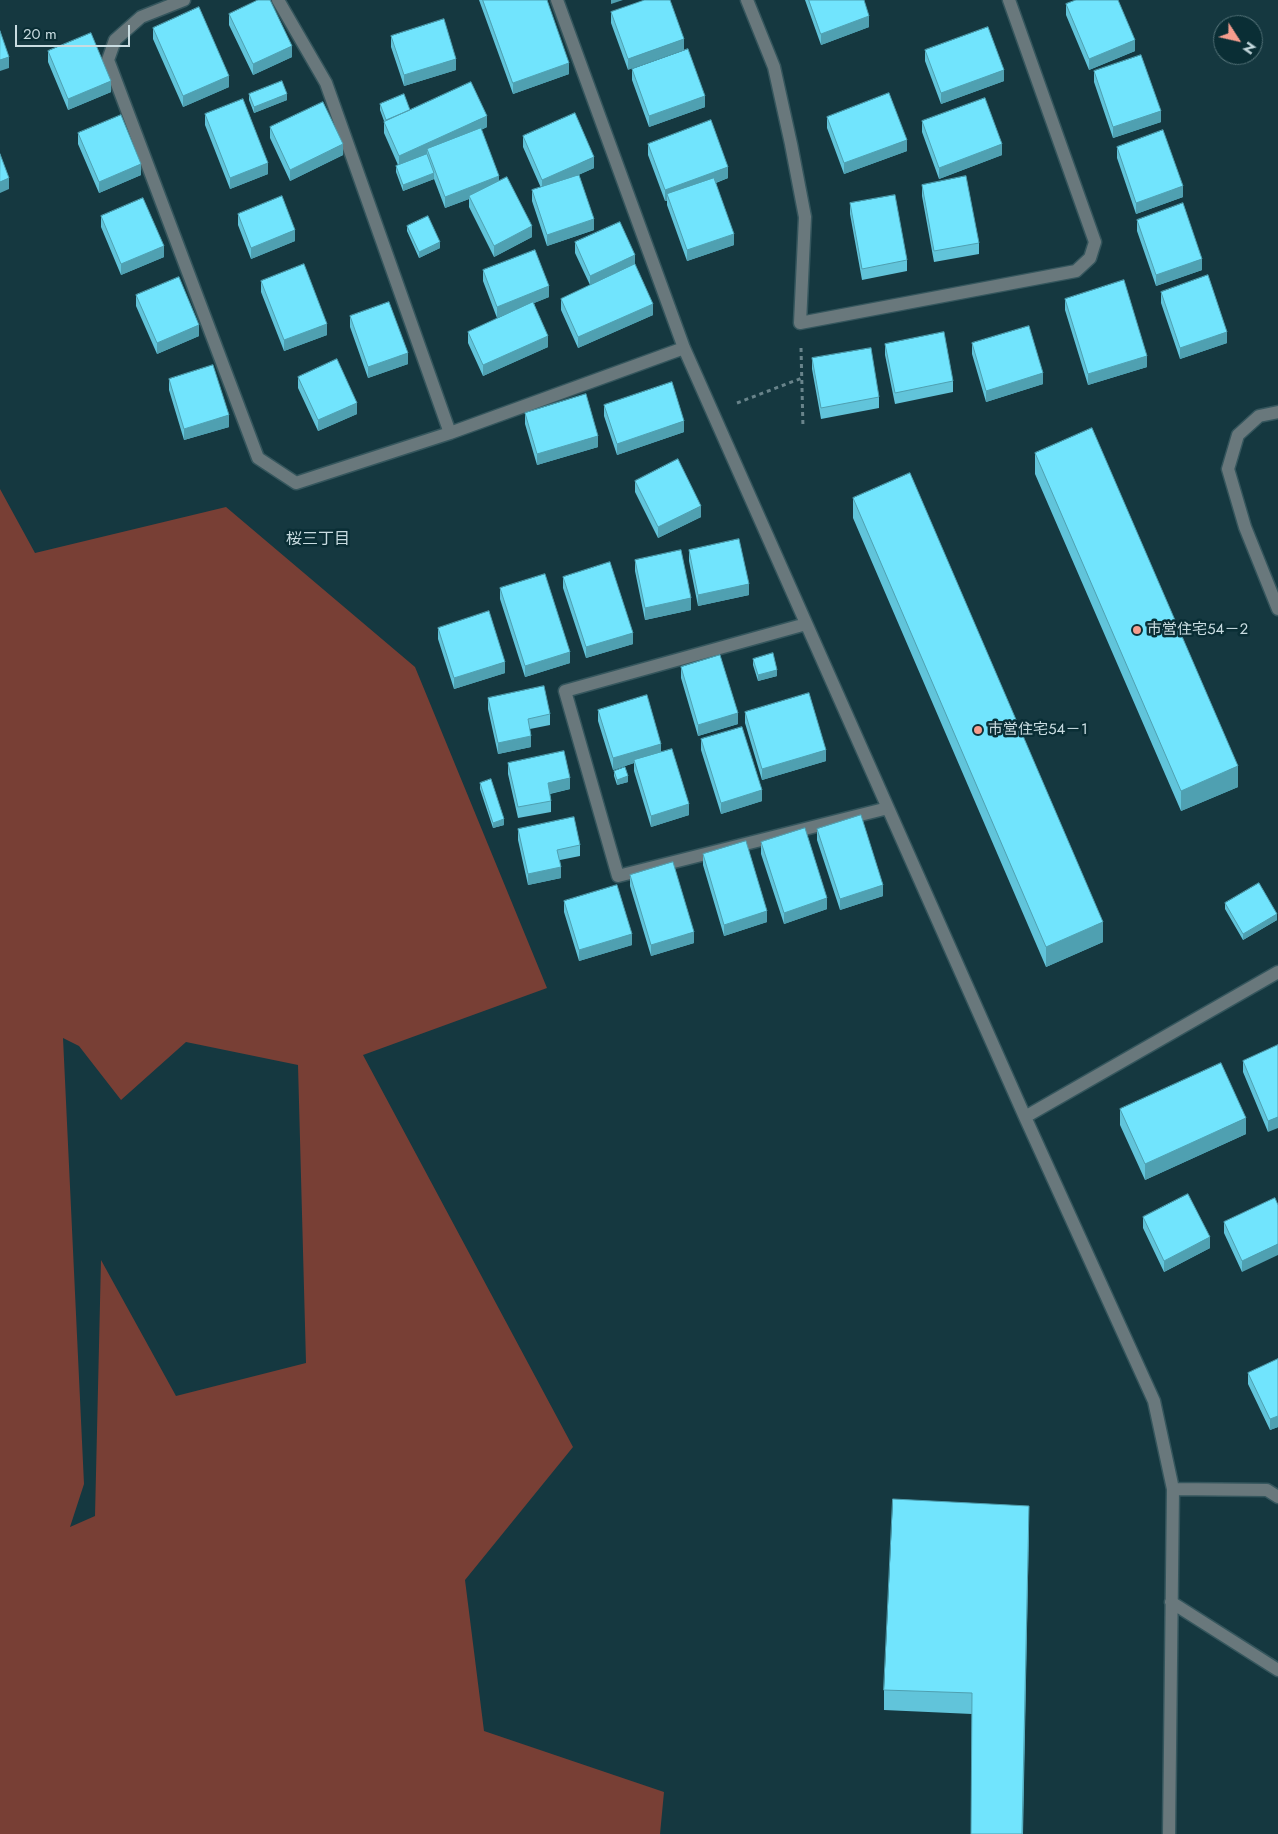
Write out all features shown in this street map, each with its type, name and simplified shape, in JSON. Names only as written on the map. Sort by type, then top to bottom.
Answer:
[{"type":"street","points":[[184,0],[141,17],[115,40],[108,60],[258,458],[296,483],[450,433],[684,348]]},
{"type":"street","points":[[278,0],[326,83],[450,433]]},
{"type":"street","points":[[557,0],[684,348],[1025,1117],[1154,1401],[1173,1489],[1170,1602],[1169,1834]]},
{"type":"street","points":[[747,0],[774,67],[792,144],[805,217],[800,322],[1076,271],[1090,258],[1095,242],[1009,0]]},
{"type":"street","points":[[1278,412],[1259,416],[1238,435],[1228,469],[1245,527],[1278,609]]},
{"type":"street","points":[[806,624],[565,691],[618,876],[888,808]]},
{"type":"street","points":[[1025,1117],[1278,972]]},
{"type":"street","points":[[1173,1489],[1267,1490],[1278,1497]]},
{"type":"street","points":[[1170,1602],[1278,1670]]},
{"type":"path","points":[[800,322],[803,428]]},
{"type":"path","points":[[712,413],[802,378]]},
{"type":"shaded area","points":[[0,489],[35,553],[226,507],[415,667],[547,988],[363,1055],[573,1447],[465,1580],[484,1731],[664,1792],[660,1834],[0,1834]],"holes":[[[63,1038],[79,1046],[121,1100],[186,1042],[298,1065],[306,1363],[176,1396],[101,1260],[95,1516],[70,1527],[84,1484]]]},
{"type":"building","points":[[258,0],[270,0],[292,46],[253,64],[229,14]]},
{"type":"building","points":[[483,0],[547,0],[569,63],[513,83]]},
{"type":"building","points":[[645,0],[670,0],[684,39],[628,59],[611,12]]},
{"type":"building","points":[[809,0],[864,0],[869,16],[821,34]]},
{"type":"building","points":[[1076,0],[1118,0],[1135,40],[1089,59],[1066,4]]},
{"type":"building","points":[[199,7],[229,76],[183,96],[153,28]]},
{"type":"building","points":[[444,19],[456,59],[404,75],[391,36]]},
{"type":"building","points":[[988,27],[1004,70],[941,93],[925,50]]},
{"type":"building","points":[[0,31],[9,57],[0,60]]},
{"type":"building","points":[[91,33],[111,81],[68,99],[48,51]]},
{"type":"building","points":[[688,49],[705,96],[649,116],[632,69]]},
{"type":"building","points":[[1141,55],[1161,111],[1113,127],[1094,71]]},
{"type":"building","points":[[282,81],[287,94],[254,107],[249,94]]},
{"type":"building","points":[[471,82],[487,116],[399,156],[384,122]]},
{"type":"building","points":[[889,93],[907,140],[844,163],[827,117]]},
{"type":"building","points":[[404,94],[410,110],[386,120],[380,104]]},
{"type":"building","points":[[985,98],[1002,144],[939,168],[922,121]]},
{"type":"building","points":[[243,99],[268,163],[230,178],[205,114]]},
{"type":"building","points":[[323,102],[343,144],[290,170],[270,127]]},
{"type":"building","points":[[575,113],[594,157],[542,180],[523,136]]},
{"type":"building","points":[[121,115],[141,164],[99,182],[78,133]]},
{"type":"building","points":[[711,120],[728,167],[665,190],[648,144]]},
{"type":"building","points":[[481,128],[499,176],[445,197],[427,149]]},
{"type":"building","points":[[1163,130],[1183,186],[1136,203],[1117,147]]},
{"type":"building","points":[[0,154],[9,178],[0,182]]},
{"type":"building","points":[[427,154],[434,173],[403,185],[396,166]]},
{"type":"building","points":[[579,175],[594,219],[547,235],[532,190]]},
{"type":"building","points":[[966,176],[979,243],[934,251],[922,185]]},
{"type":"building","points":[[507,177],[532,226],[494,246],[469,196]]},
{"type":"building","points":[[714,178],[734,234],[687,250],[667,194]]},
{"type":"building","points":[[895,195],[907,260],[862,269],[850,203]]},
{"type":"building","points":[[282,196],[295,230],[251,248],[238,214]]},
{"type":"building","points":[[143,198],[164,246],[121,264],[101,216]]},
{"type":"building","points":[[1183,203],[1202,259],[1156,275],[1137,220]]},
{"type":"building","points":[[428,216],[440,242],[419,252],[407,226]]},
{"type":"building","points":[[620,222],[635,255],[590,276],[575,242]]},
{"type":"building","points":[[535,250],[549,286],[497,307],[483,270]]},
{"type":"building","points":[[304,264],[327,324],[284,340],[261,281]]},
{"type":"building","points":[[635,264],[653,304],[578,337],[561,299]]},
{"type":"building","points":[[1208,275],[1227,332],[1180,348],[1161,292]]},
{"type":"building","points":[[179,277],[199,325],[157,343],[136,295]]},
{"type":"building","points":[[1124,280],[1147,356],[1088,374],[1065,299]]},
{"type":"building","points":[[389,302],[408,353],[368,367],[350,316]]},
{"type":"building","points":[[533,302],[548,336],[483,365],[468,332]]},
{"type":"building","points":[[1029,326],[1043,373],[986,391],[972,343]]},
{"type":"building","points":[[944,332],[953,381],[895,393],[885,344]]},
{"type":"building","points":[[871,348],[879,397],[821,408],[812,358]]},
{"type":"building","points":[[337,359],[357,403],[318,420],[298,377]]},
{"type":"building","points":[[213,365],[229,415],[184,429],[169,379]]},
{"type":"building","points":[[672,382],[684,421],[617,444],[604,405]]},
{"type":"building","points":[[586,394],[598,436],[537,454],[525,413]]},
{"type":"building","name":"市営住宅５４－２","points":[[1092,428],[1238,766],[1181,791],[1035,453]]},
{"type":"building","points":[[678,459],[701,506],[658,527],[635,481]]},
{"type":"building","name":"市営住宅５４－１","points":[[910,473],[1103,922],[1046,947],[853,498]]},
{"type":"building","points":[[739,539],[749,584],[698,595],[689,550]]},
{"type":"building","points":[[681,550],[691,598],[645,608],[635,560]]},
{"type":"building","points":[[610,562],[633,633],[586,647],[563,577]]},
{"type":"building","points":[[545,574],[570,652],[525,666],[500,588]]},
{"type":"building","points":[[489,611],[505,662],[454,678],[438,628]]},
{"type":"building","points":[[773,653],[777,670],[758,675],[753,659]]},
{"type":"building","points":[[720,655],[738,713],[698,725],[681,667]]},
{"type":"building","points":[[544,686],[550,714],[528,719],[531,736],[498,743],[488,698]]},
{"type":"building","points":[[809,693],[826,750],[762,769],[745,712]]},
{"type":"building","points":[[647,695],[661,744],[613,758],[598,710]]},
{"type":"building","points":[[742,727],[762,790],[721,803],[701,739]]},
{"type":"building","points":[[672,749],[689,804],[651,816],[634,760]]},
{"type":"building","points":[[564,751],[570,778],[548,783],[551,801],[518,807],[508,763]]},
{"type":"building","points":[[625,767],[628,776],[617,780],[614,771]]},
{"type":"building","points":[[491,779],[504,819],[493,823],[480,783]]},
{"type":"building","points":[[861,815],[883,885],[840,899],[817,829]]},
{"type":"building","points":[[574,817],[580,845],[557,850],[561,867],[528,874],[518,829]]},
{"type":"building","points":[[805,828],[827,898],[784,913],[761,842]]},
{"type":"building","points":[[746,841],[767,911],[724,925],[703,854]]},
{"type":"building","points":[[673,862],[694,932],[651,945],[630,875]]},
{"type":"building","points":[[1259,883],[1277,914],[1243,934],[1225,903]]},
{"type":"building","points":[[617,885],[632,934],[579,950],[564,901]]},
{"type":"building","points":[[1278,1045],[1278,1117],[1268,1121],[1243,1061]]},
{"type":"building","points":[[1221,1063],[1246,1118],[1145,1164],[1120,1109]]},
{"type":"building","points":[[1188,1194],[1210,1237],[1164,1261],[1143,1217]]},
{"type":"building","points":[[1275,1198],[1278,1205],[1278,1244],[1242,1261],[1224,1222]]},
{"type":"building","points":[[1278,1359],[1278,1416],[1270,1419],[1248,1373]]},
{"type":"building","points":[[893,1499],[1029,1506],[1022,1834],[971,1834],[972,1693],[884,1690]]},
{"type":"place","name":"市営住宅５４－２","points":[[1137,630]]},
{"type":"place","name":"市営住宅５４－１","points":[[978,730]]},
{"type":"district","name":"桜三丁目","points":[[318,540]]}]
